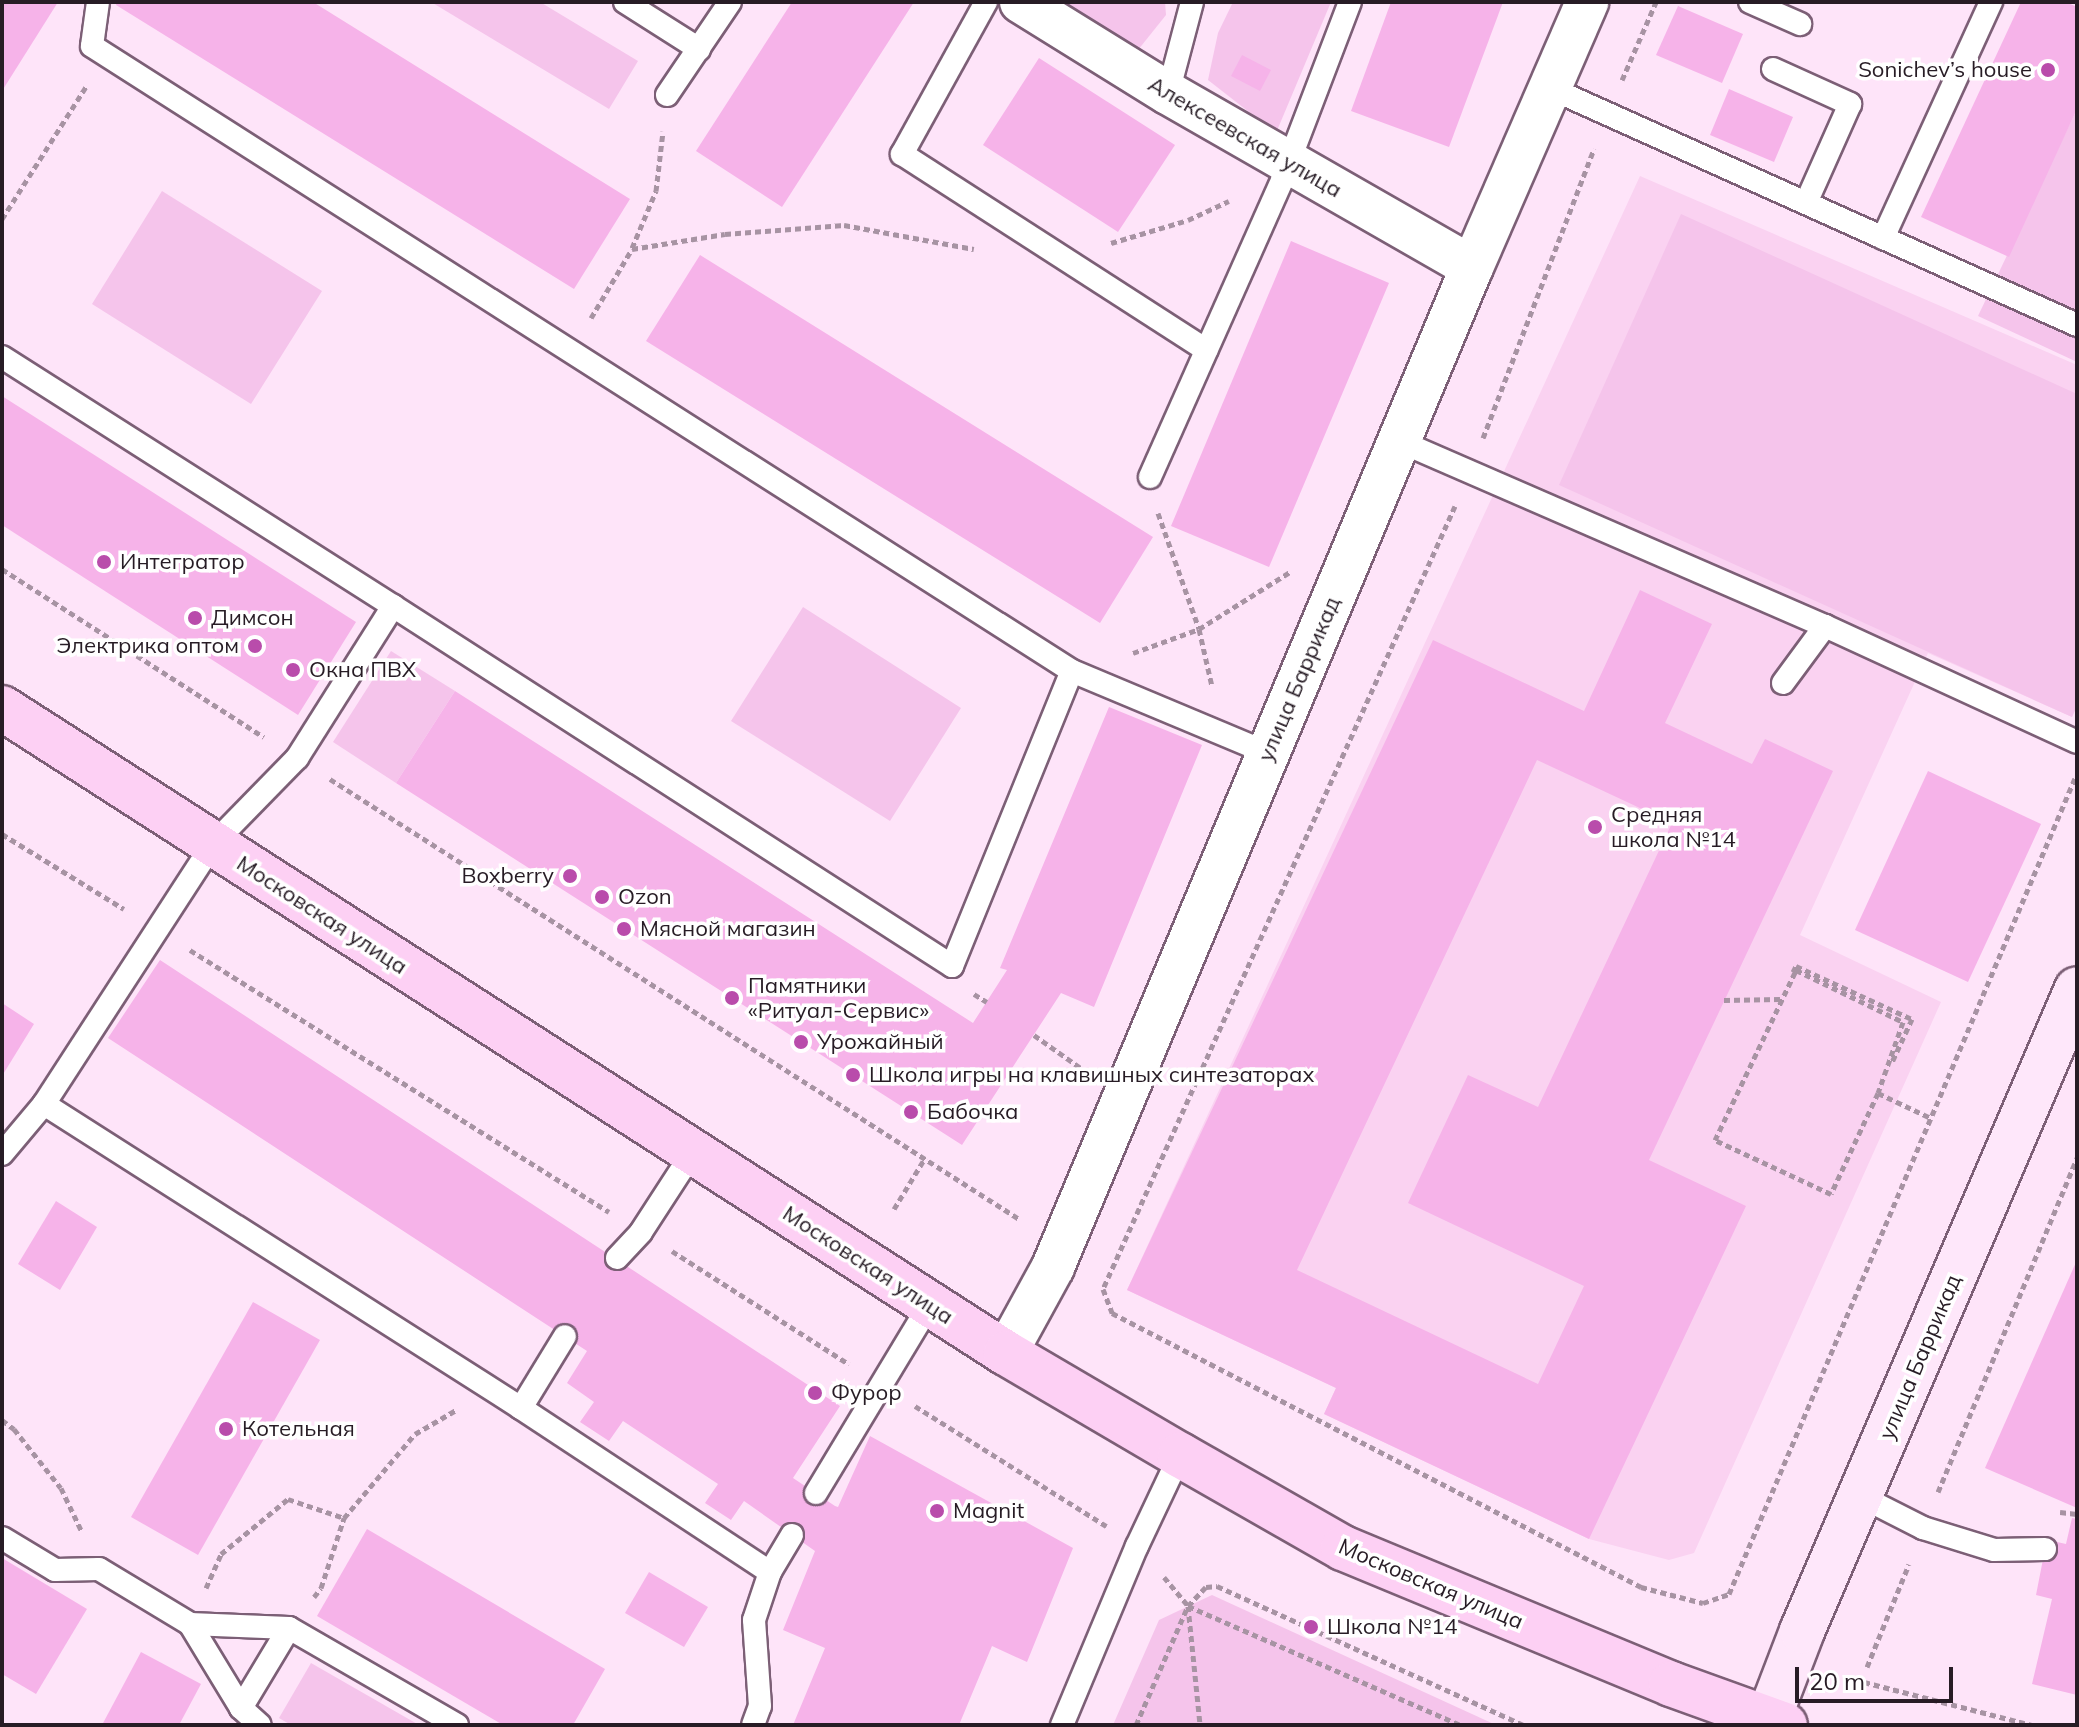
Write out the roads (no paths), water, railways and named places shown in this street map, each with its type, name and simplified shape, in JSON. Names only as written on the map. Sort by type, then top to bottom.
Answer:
[{"type":"main road","name":"Московская улица","points":[[2,708],[1006,1353],[1180,1455],[1343,1548],[1773,1723]]},
{"type":"street","name":"Алексеевская улица","points":[[1021,2],[1168,93],[1285,171],[1472,267]]},
{"type":"street","name":"улица Баррикад","points":[[1006,1353],[1053,1267],[1472,267],[1587,2]]},
{"type":"street","name":"улица Баррикад","points":[[1773,1723],[1860,1496],[2077,989]]},
{"type":"lane","points":[[98,2],[92,46],[106,55],[1072,671],[1268,753]]},
{"type":"lane","points":[[625,2],[699,49]]},
{"type":"lane","points":[[667,95],[730,2]]},
{"type":"lane","points":[[986,2],[902,154],[1206,350]]},
{"type":"lane","points":[[1168,93],[1192,2]]},
{"type":"lane","points":[[1150,477],[1285,171],[1350,2]]},
{"type":"lane","points":[[1750,2],[1800,24]]},
{"type":"lane","points":[[1883,238],[1991,2]]},
{"type":"lane","points":[[1773,69],[1850,104],[1806,203]]},
{"type":"lane","points":[[1550,88],[2077,325]]},
{"type":"lane","points":[[2,357],[952,966],[1072,671]]},
{"type":"lane","points":[[1399,441],[1825,626],[2077,742]]},
{"type":"lane","points":[[2,1154],[44,1104],[155,928],[212,845],[297,758],[393,606]]},
{"type":"lane","points":[[1783,683],[1825,626]]},
{"type":"lane","points":[[44,1104],[521,1408],[770,1572]]},
{"type":"lane","points":[[617,1258],[641,1232],[693,1152]]},
{"type":"lane","points":[[816,1493],[930,1304]]},
{"type":"lane","points":[[521,1408],[565,1336]]},
{"type":"lane","points":[[1062,1725],[1137,1546],[1180,1455]]},
{"type":"lane","points":[[1860,1496],[1923,1528],[1994,1550],[2045,1549]]},
{"type":"lane","points":[[753,1725],[760,1706],[754,1620],[770,1572],[792,1535]]},
{"type":"lane","points":[[2,1538],[55,1570],[99,1569],[190,1624],[241,1708],[260,1725]]},
{"type":"lane","points":[[190,1624],[289,1628],[457,1725]]},
{"type":"lane","points":[[241,1708],[289,1628]]},
{"type":"place","name":"Sonichev’s house","points":[[2048,70]]},
{"type":"place","name":"Интегратор","points":[[104,562]]},
{"type":"place","name":"Димсон","points":[[195,618]]},
{"type":"place","name":"Электрика оптом","points":[[255,646]]},
{"type":"place","name":"Окна ПВХ","points":[[293,670]]},
{"type":"place","name":"Средняя школа №14","points":[[1595,827]]},
{"type":"place","name":"Boxberry","points":[[570,876]]},
{"type":"place","name":"Ozon","points":[[602,897]]},
{"type":"place","name":"Мясной магазин","points":[[624,929]]},
{"type":"place","name":"Памятники «Ритуал-Сервис»","points":[[732,998]]},
{"type":"place","name":"Урожайный","points":[[801,1042]]},
{"type":"place","name":"Школа игры на клавишных синтезаторах","points":[[853,1075]]},
{"type":"place","name":"Бабочка","points":[[911,1112]]},
{"type":"place","name":"Фурор","points":[[815,1393]]},
{"type":"place","name":"Котельная","points":[[226,1429]]},
{"type":"place","name":"Magnit","points":[[937,1511]]},
{"type":"place","name":"Школа №14","points":[[1311,1627]]}]
